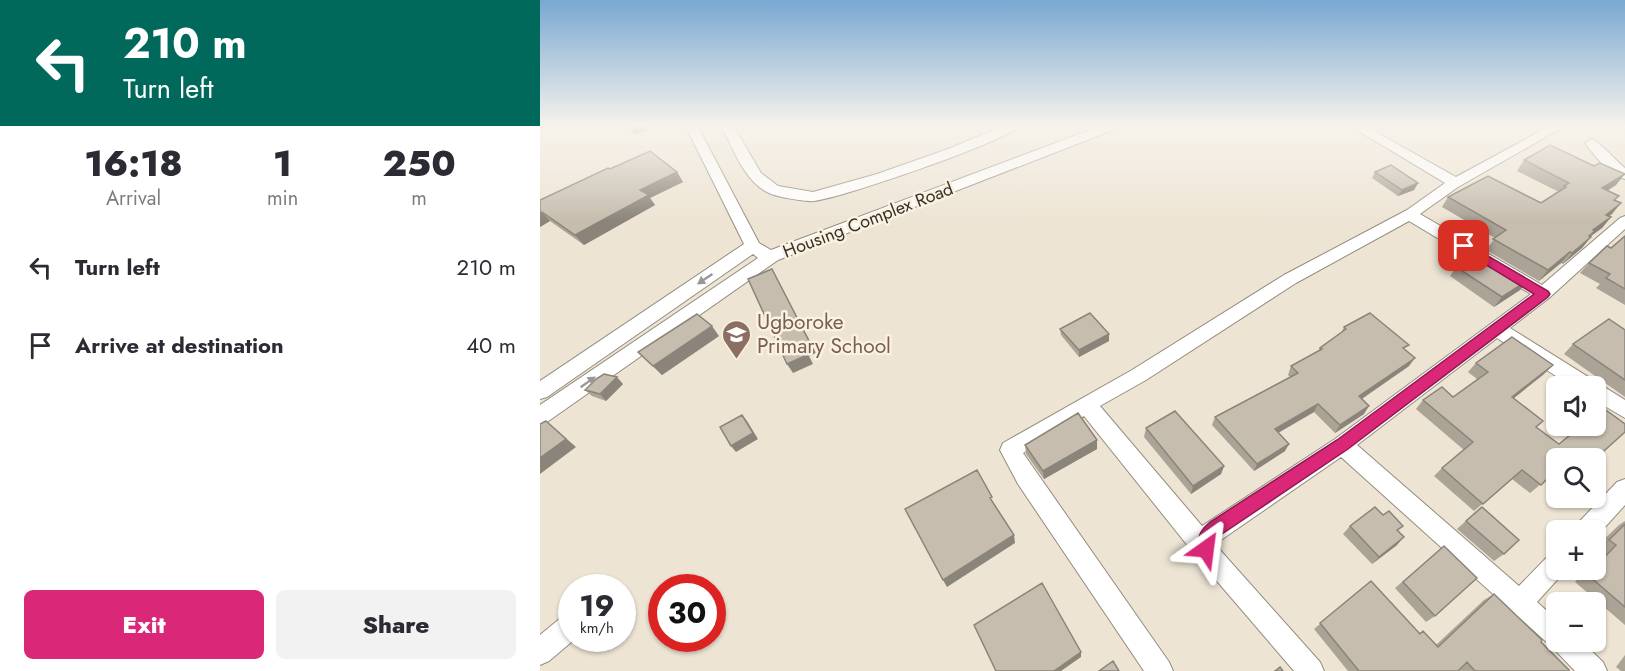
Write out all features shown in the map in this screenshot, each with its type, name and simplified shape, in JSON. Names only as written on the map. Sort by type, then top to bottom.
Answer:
[{"type":"street","name":"Housing Complex Road","points":[[708,158],[753,246],[763,254],[772,256],[1027,158]]},
{"type":"street","points":[[745,158],[755,176],[774,190],[813,197],[935,158]]},
{"type":"street","points":[[1414,158],[1446,176],[1453,184]]},
{"type":"street","points":[[1160,671],[1026,477],[1010,450],[1139,375],[1290,279],[1412,213],[1453,184],[1500,158]]},
{"type":"street","points":[[1604,158],[1625,175]]},
{"type":"street","points":[[1412,213],[1423,223],[1543,294]]},
{"type":"street","points":[[1206,549],[1207,536],[1216,528],[1342,444],[1497,329],[1543,294],[1625,221]]},
{"type":"street","points":[[540,391],[753,246]]},
{"type":"street","points":[[540,416],[772,256]]},
{"type":"street","points":[[1497,329],[1572,376]]},
{"type":"street","points":[[1606,398],[1625,410]]},
{"type":"street","points":[[1086,404],[1212,558],[1311,671]]},
{"type":"street","points":[[1342,444],[1546,627]]},
{"type":"street","points":[[1596,520],[1625,489]]},
{"type":"street","points":[[1520,603],[1546,575]]},
{"type":"street","points":[[540,652],[558,637]]},
{"type":"street","points":[[1574,652],[1594,671]]},
{"type":"building","points":[[634,158],[659,158],[677,172],[640,190],[649,195],[575,235],[542,212],[540,213],[540,200]]},
{"type":"building","points":[[1578,158],[1594,166],[1600,163],[1625,174],[1602,188],[1619,196],[1614,200],[1621,203],[1606,215],[1611,217],[1593,230],[1595,231],[1589,236],[1591,237],[1572,253],[1570,252],[1548,270],[1493,239],[1506,230],[1448,197],[1488,176],[1541,203],[1569,183],[1524,160]]},
{"type":"building","points":[[1391,165],[1418,183],[1402,190],[1375,172]]},
{"type":"building","points":[[1625,236],[1625,289],[1606,278],[1610,274],[1589,263],[1607,246],[1611,248]]},
{"type":"building","points":[[1480,252],[1528,280],[1502,297],[1456,267]]},
{"type":"building","points":[[772,269],[810,343],[803,346],[807,355],[787,364],[748,279]]},
{"type":"building","points":[[1090,313],[1109,334],[1079,350],[1060,329]]},
{"type":"building","points":[[1370,313],[1409,345],[1403,348],[1415,358],[1359,396],[1369,406],[1340,425],[1318,404],[1275,429],[1289,444],[1257,464],[1215,417],[1298,373],[1291,366],[1322,349],[1320,348],[1346,329],[1344,327]]},
{"type":"building","points":[[697,314],[712,326],[653,366],[638,352]]},
{"type":"building","points":[[1609,319],[1625,330],[1625,380],[1573,344]]},
{"type":"building","points":[[1512,337],[1553,365],[1512,397],[1543,421],[1536,427],[1546,436],[1559,444],[1569,436],[1606,436],[1606,410],[1625,424],[1625,432],[1606,449],[1546,448],[1546,480],[1541,485],[1522,470],[1483,504],[1442,468],[1473,442],[1423,400],[1442,387],[1453,397],[1488,372],[1476,363]]},
{"type":"building","points":[[604,374],[617,377],[600,394],[585,390],[596,379]]},
{"type":"building","points":[[1175,411],[1224,466],[1193,486],[1146,428]]},
{"type":"building","points":[[1078,413],[1097,440],[1043,471],[1025,445]]},
{"type":"building","points":[[742,415],[753,433],[731,446],[720,427]]},
{"type":"building","points":[[546,421],[566,439],[540,458],[540,424]]},
{"type":"building","points":[[977,470],[992,497],[990,498],[1014,535],[943,580],[905,509]]},
{"type":"building","points":[[1375,507],[1383,515],[1389,511],[1403,526],[1397,530],[1404,537],[1379,557],[1350,526]]},
{"type":"building","points":[[1482,507],[1519,540],[1504,554],[1466,521]]},
{"type":"building","points":[[1625,524],[1625,607],[1594,580],[1606,580],[1606,556],[1616,545],[1609,540]]},
{"type":"building","points":[[1444,546],[1477,578],[1435,616],[1403,582]]},
{"type":"building","points":[[1371,581],[1420,634],[1423,631],[1438,647],[1494,594],[1542,640],[1546,652],[1551,652],[1569,670],[1475,671],[1467,662],[1458,671],[1359,671],[1320,623]]},
{"type":"building","points":[[1042,583],[1081,652],[1054,671],[996,671],[974,625]]},
{"type":"building","points":[[1113,661],[1119,671],[1099,671]]},
{"type":"place","name":"Ugboroke Primary School","points":[[736,360]]},
{"type":"route","points":[[1206,549],[1207,536],[1216,528],[1342,444],[1543,294],[1464,246]]}]
